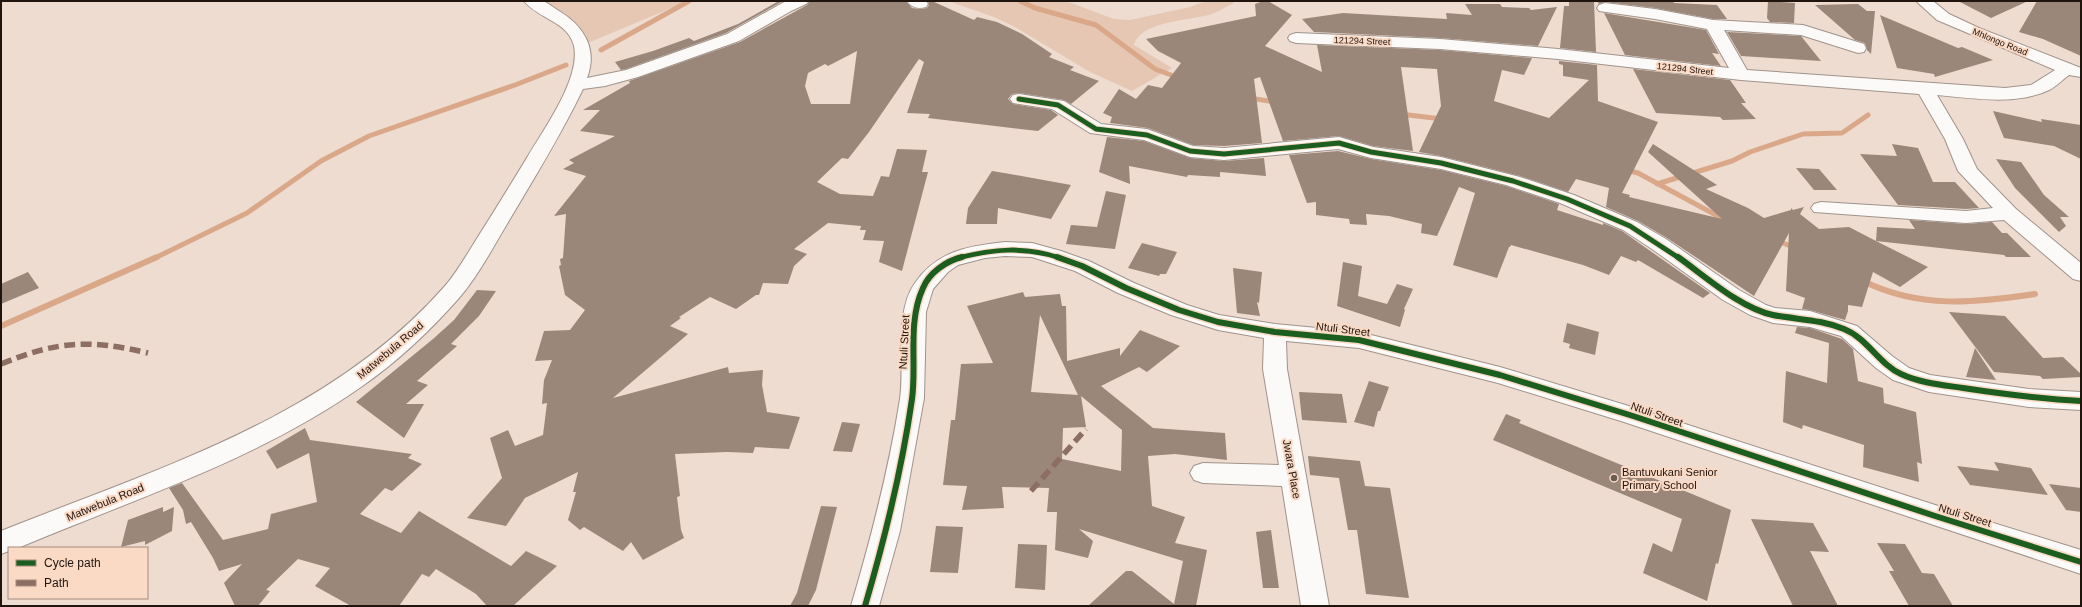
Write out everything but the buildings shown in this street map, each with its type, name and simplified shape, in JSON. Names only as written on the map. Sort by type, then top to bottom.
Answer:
[{"type":"street","name":"Matwebula Road","points":[[1,543],[216,458],[264,434],[356,379],[387,355],[420,326],[466,274],[523,181],[577,84],[584,52],[583,45],[577,34],[563,20],[532,1]]},
{"type":"street","points":[[577,84],[598,83],[621,78],[714,45],[740,35],[784,8],[801,1]]},
{"type":"street","name":"Mhlongo Road","points":[[1924,1],[1943,17],[2074,72]]},
{"type":"street","points":[[1605,8],[1655,14],[1713,25],[1803,30],[1858,48]]},
{"type":"street","points":[[1713,25],[1741,75]]},
{"type":"street","name":"121294 Street","points":[[1296,38],[1440,44],[1558,54],[1741,75],[2011,94],[2026,92],[2074,72]]},
{"type":"street","points":[[1925,89],[1954,139],[1968,171],[2009,213],[2081,274]]},
{"type":"street","points":[[1019,99],[1058,105],[1096,129],[1147,135],[1190,151],[1224,154],[1339,143],[1371,152],[1441,163],[1513,181],[1567,199],[1630,226],[1659,244],[1731,295],[1758,310],[1773,315],[1810,319],[1834,325],[1849,332],[1863,342],[1884,362],[1901,374],[1929,383],[2029,398],[2081,401]]},
{"type":"street","points":[[1821,208],[1966,217],[2009,213]]},
{"type":"street","name":"Ntuli Street","points":[[865,606],[887,531],[912,398],[914,312],[923,287],[940,268],[951,260],[985,250],[1032,250],[1082,266],[1126,288],[1179,310],[1218,322],[1275,332],[1359,340],[1500,375],[1633,416],[1924,513],[2081,562]]},
{"type":"street","name":"Jwara Place","points":[[1275,332],[1275,369],[1315,606]]},
{"type":"street","points":[[1204,473],[1294,476]]},
{"type":"shaded area","points":[[533,1],[688,1],[583,45]]},
{"type":"shaded area","points":[[948,1],[1066,1],[1114,19],[1130,20],[1190,7],[1206,1],[1232,1],[1234,3],[1212,14],[1156,26],[1138,37],[1134,45],[1172,68],[1132,91],[1090,72],[1013,26],[994,17]]},
{"type":"waterway","points":[[601,50],[689,1]]},
{"type":"waterway","points":[[1020,1],[1035,8],[1096,25],[1155,69],[1179,78]]},
{"type":"waterway","points":[[155,258],[247,213],[321,161],[369,136],[515,85],[566,65]]},
{"type":"waterway","points":[[1249,98],[1276,102]]},
{"type":"waterway","points":[[1400,114],[1442,119]]},
{"type":"waterway","points":[[1658,184],[1732,161],[1750,152],[1803,134],[1842,133],[1868,115]]},
{"type":"waterway","points":[[1626,170],[1638,173],[1658,184]]},
{"type":"waterway","points":[[1658,184],[1727,221]]},
{"type":"waterway","points":[[1776,240],[1795,248]]},
{"type":"waterway","points":[[1,326],[157,257]]},
{"type":"waterway","points":[[1863,281],[1884,290],[1926,300],[1990,300],[2035,294]]},
{"type":"marked path","points":[[1,364],[39,350],[74,344],[91,343],[108,345],[148,353]]},
{"type":"marked path","points":[[1031,491],[1086,429]]},
{"type":"cycle path","points":[[1019,99],[1058,105],[1096,129],[1147,135],[1190,151],[1224,154],[1339,143],[1371,152],[1441,163],[1513,181],[1567,199],[1630,226],[1659,244],[1731,295],[1758,310],[1773,315],[1810,319],[1834,325],[1849,331],[1884,362],[1901,374],[1929,383],[2029,398],[2081,401]]},
{"type":"cycle path","points":[[865,606],[887,531],[912,398],[915,312],[923,287],[940,267],[951,260],[985,251],[1005,249],[1032,250],[1054,256],[1082,266],[1126,288],[1179,310],[1218,322],[1275,332],[1359,340],[1500,375],[1633,416],[1932,515],[2081,562]]},
{"type":"place","name":"Bantuvukani Senior Primary School","points":[[1614,478]]}]
